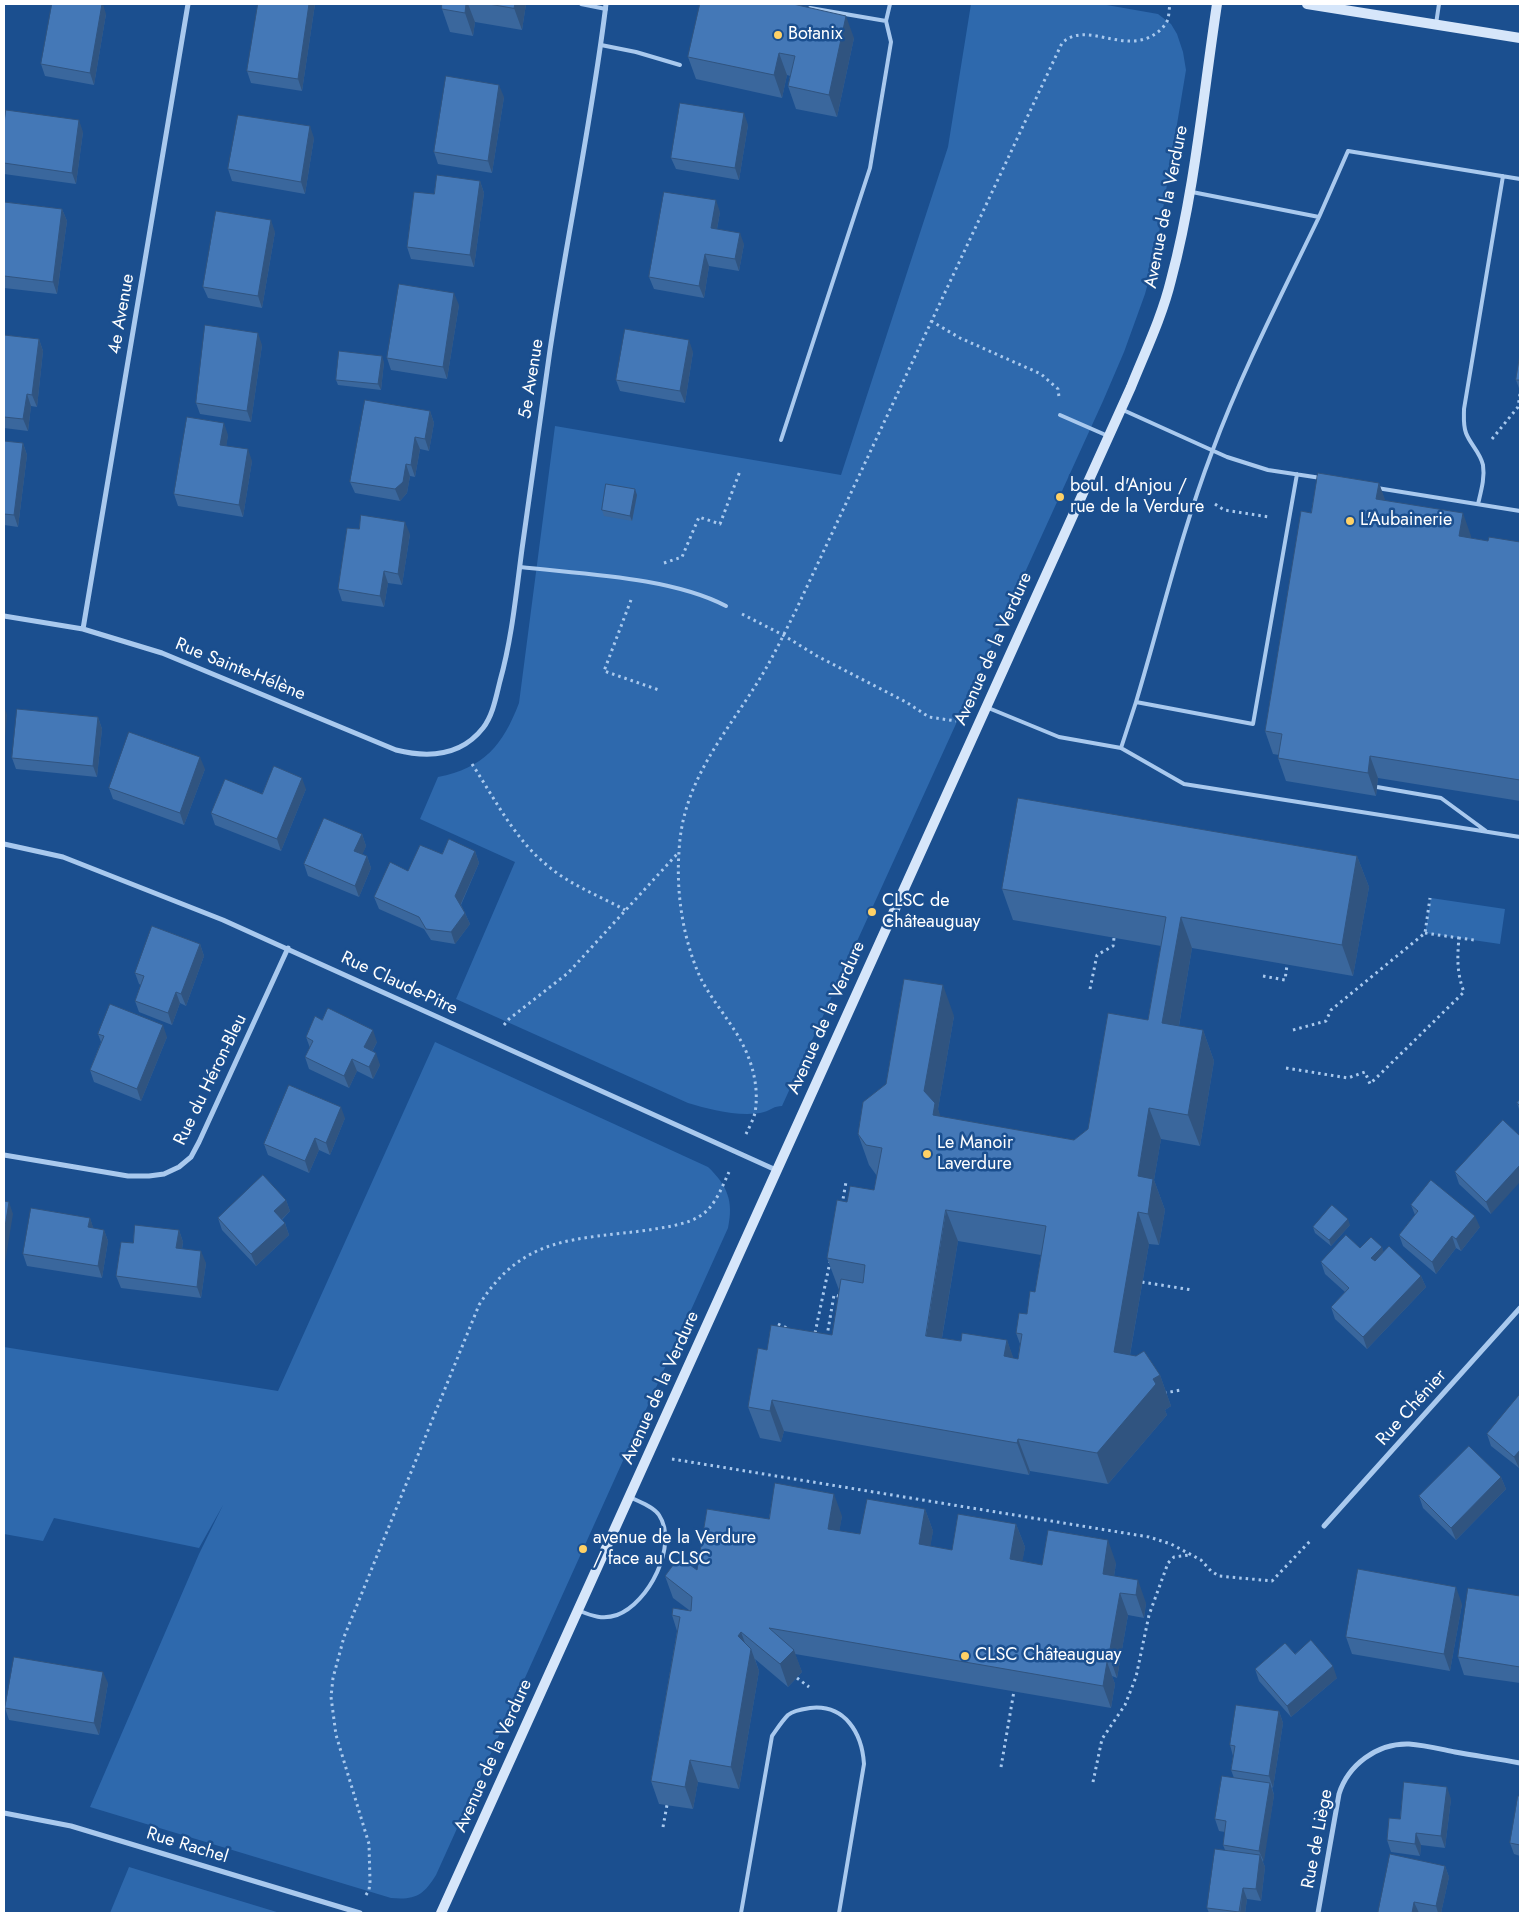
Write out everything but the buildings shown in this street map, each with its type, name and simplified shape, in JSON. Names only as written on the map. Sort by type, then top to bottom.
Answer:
[{"type":"street","name":"4e Avenue","points":[[83,629],[188,4]]},
{"type":"street","name":"Avenue de la Verdure","points":[[441,1913],[1121,409],[1162,309],[1171,280],[1189,192],[1217,4]]},
{"type":"street","points":[[1307,4],[1520,38]]},
{"type":"street","name":"5e Avenue","points":[[461,747],[483,728],[496,700],[511,636],[549,356],[592,106],[606,6]]},
{"type":"street","name":"Rue Sainte-Hélène","points":[[4,616],[83,629],[171,656],[396,750],[428,755],[448,752],[461,747]]},
{"type":"street","name":"Rue Claude-Pitre","points":[[4,844],[43,852],[79,863],[223,920],[776,1170]]},
{"type":"street","name":"Rue du Héron-Bleu","points":[[4,1155],[138,1177],[164,1174],[179,1168],[200,1142],[288,948]]},
{"type":"street","name":"Rue Chénier","points":[[1324,1526],[1520,1308]]},
{"type":"street","name":"Rue de Liège","points":[[1318,1913],[1339,1794],[1343,1781],[1353,1768],[1366,1758],[1382,1749],[1409,1744],[1520,1763]]},
{"type":"street","name":"Rue Rachel","points":[[4,1813],[72,1826],[360,1913]]},
{"type":"lane","points":[[581,4],[606,6]]},
{"type":"lane","points":[[781,440],[870,168],[890,42],[886,21],[890,4]]},
{"type":"lane","points":[[1435,25],[1439,4]]},
{"type":"lane","points":[[805,7],[886,21]]},
{"type":"lane","points":[[601,45],[636,52],[680,65]]},
{"type":"lane","points":[[1121,748],[1197,492],[1212,450],[1235,393],[1348,152],[1520,179]]},
{"type":"lane","points":[[1478,504],[1483,475],[1479,455],[1466,433],[1463,421],[1503,176]]},
{"type":"lane","points":[[1189,192],[1319,217]]},
{"type":"lane","points":[[1121,409],[1244,463],[1329,480]]},
{"type":"lane","points":[[1060,415],[1108,436]]},
{"type":"lane","points":[[1136,702],[1253,724],[1297,474]]},
{"type":"lane","points":[[1368,486],[1520,511]]},
{"type":"lane","points":[[520,567],[639,581],[694,594],[726,606]]},
{"type":"lane","points":[[986,707],[1059,737],[1121,748],[1184,784],[1520,836]]},
{"type":"lane","points":[[1377,787],[1441,798],[1487,832]]},
{"type":"lane","points":[[578,1610],[600,1618],[619,1615],[641,1597],[657,1574],[665,1550],[662,1521],[658,1513],[630,1497]]},
{"type":"lane","points":[[741,1913],[772,1736],[790,1713],[818,1707],[834,1711],[848,1721],[858,1734],[863,1748],[864,1764],[839,1913]]},
{"type":"path","points":[[753,1118],[755,1113],[755,1081],[751,1062],[734,1028],[701,979],[691,951],[681,906],[678,852],[685,811],[691,792],[712,751],[765,670],[783,635],[1062,42],[1075,34],[1122,41],[1143,40],[1160,30],[1168,21],[1170,4]]},
{"type":"path","points":[[931,322],[960,338],[1041,374],[1058,390],[1060,415]]},
{"type":"path","points":[[1479,455],[1518,407],[1520,394]]},
{"type":"path","points":[[1197,492],[1224,510],[1272,518]]},
{"type":"path","points":[[726,606],[906,702],[929,717],[944,721],[958,721]]},
{"type":"path","points":[[461,747],[524,844],[548,867],[625,910]]},
{"type":"path","points":[[492,1042],[509,1019],[568,973],[678,852]]},
{"type":"path","points":[[1293,1030],[1326,1021],[1331,1010],[1425,933],[1430,898]]},
{"type":"path","points":[[1425,933],[1474,940]]},
{"type":"path","points":[[1090,989],[1097,955],[1113,946],[1114,938]]},
{"type":"path","points":[[1286,1068],[1348,1078],[1365,1072],[1370,1084],[1464,992],[1458,971],[1459,938]]},
{"type":"path","points":[[1263,976],[1286,980],[1288,965]]},
{"type":"path","points":[[841,1212],[846,1182]]},
{"type":"path","points":[[369,1890],[369,1844],[336,1734],[331,1696],[333,1678],[344,1637],[479,1305],[502,1273],[518,1260],[536,1251],[557,1243],[687,1222],[700,1216],[708,1209],[724,1184]]},
{"type":"path","points":[[815,1334],[831,1256]]},
{"type":"path","points":[[1142,1282],[1192,1290]]},
{"type":"path","points":[[829,1342],[827,1336],[834,1295],[843,1297],[842,1305]]},
{"type":"path","points":[[778,1324],[796,1330]]},
{"type":"path","points":[[806,1332],[827,1336]]},
{"type":"path","points":[[1163,1393],[1181,1390]]},
{"type":"path","points":[[672,1459],[1148,1537],[1171,1544],[1200,1560],[1219,1576],[1272,1581],[1324,1526]]},
{"type":"path","points":[[1093,1782],[1102,1739],[1125,1705],[1136,1678],[1149,1615],[1168,1563],[1174,1557],[1189,1555]]},
{"type":"path","points":[[797,1678],[805,1684]]},
{"type":"path","points":[[1001,1767],[1014,1691]]},
{"type":"path","points":[[663,1827],[667,1805]]},
{"type":"shaded area","points":[[971,4],[1101,4],[1158,14],[1171,24],[1177,34],[1183,52],[1186,70],[1155,257],[1145,294],[1124,352],[1103,401],[782,1106],[755,1114],[725,1112],[705,1108],[688,1103],[456,999],[515,862],[420,819],[438,777],[468,768],[490,752],[506,731],[519,703],[555,426],[841,475],[948,147]]},
{"type":"shaded area","points":[[1431,898],[1505,909],[1500,944],[1425,933]]},
{"type":"shaded area","points":[[435,1042],[708,1167],[724,1187],[729,1202],[730,1218],[728,1228],[436,1875],[427,1888],[418,1895],[406,1898],[391,1898],[90,1807],[199,1554],[223,1505],[199,1548],[54,1518],[43,1541],[4,1534],[4,1347],[278,1391]]},
{"type":"shaded area","points":[[129,1867],[280,1913],[110,1913]]},
{"type":"place","name":"Botanix","points":[[778,35]]},
{"type":"place","name":"boul. d'Anjou / rue de la Verdure","points":[[1060,497]]},
{"type":"place","name":"L'Aubainerie","points":[[1350,521]]},
{"type":"place","name":"CLSC de Châteauguay","points":[[872,912]]},
{"type":"place","name":"Le Manoir Laverdure","points":[[927,1154]]},
{"type":"place","name":"avenue de la Verdure / face au CLSC","points":[[583,1549]]},
{"type":"place","name":"CLSC Châteauguay","points":[[965,1656]]}]
